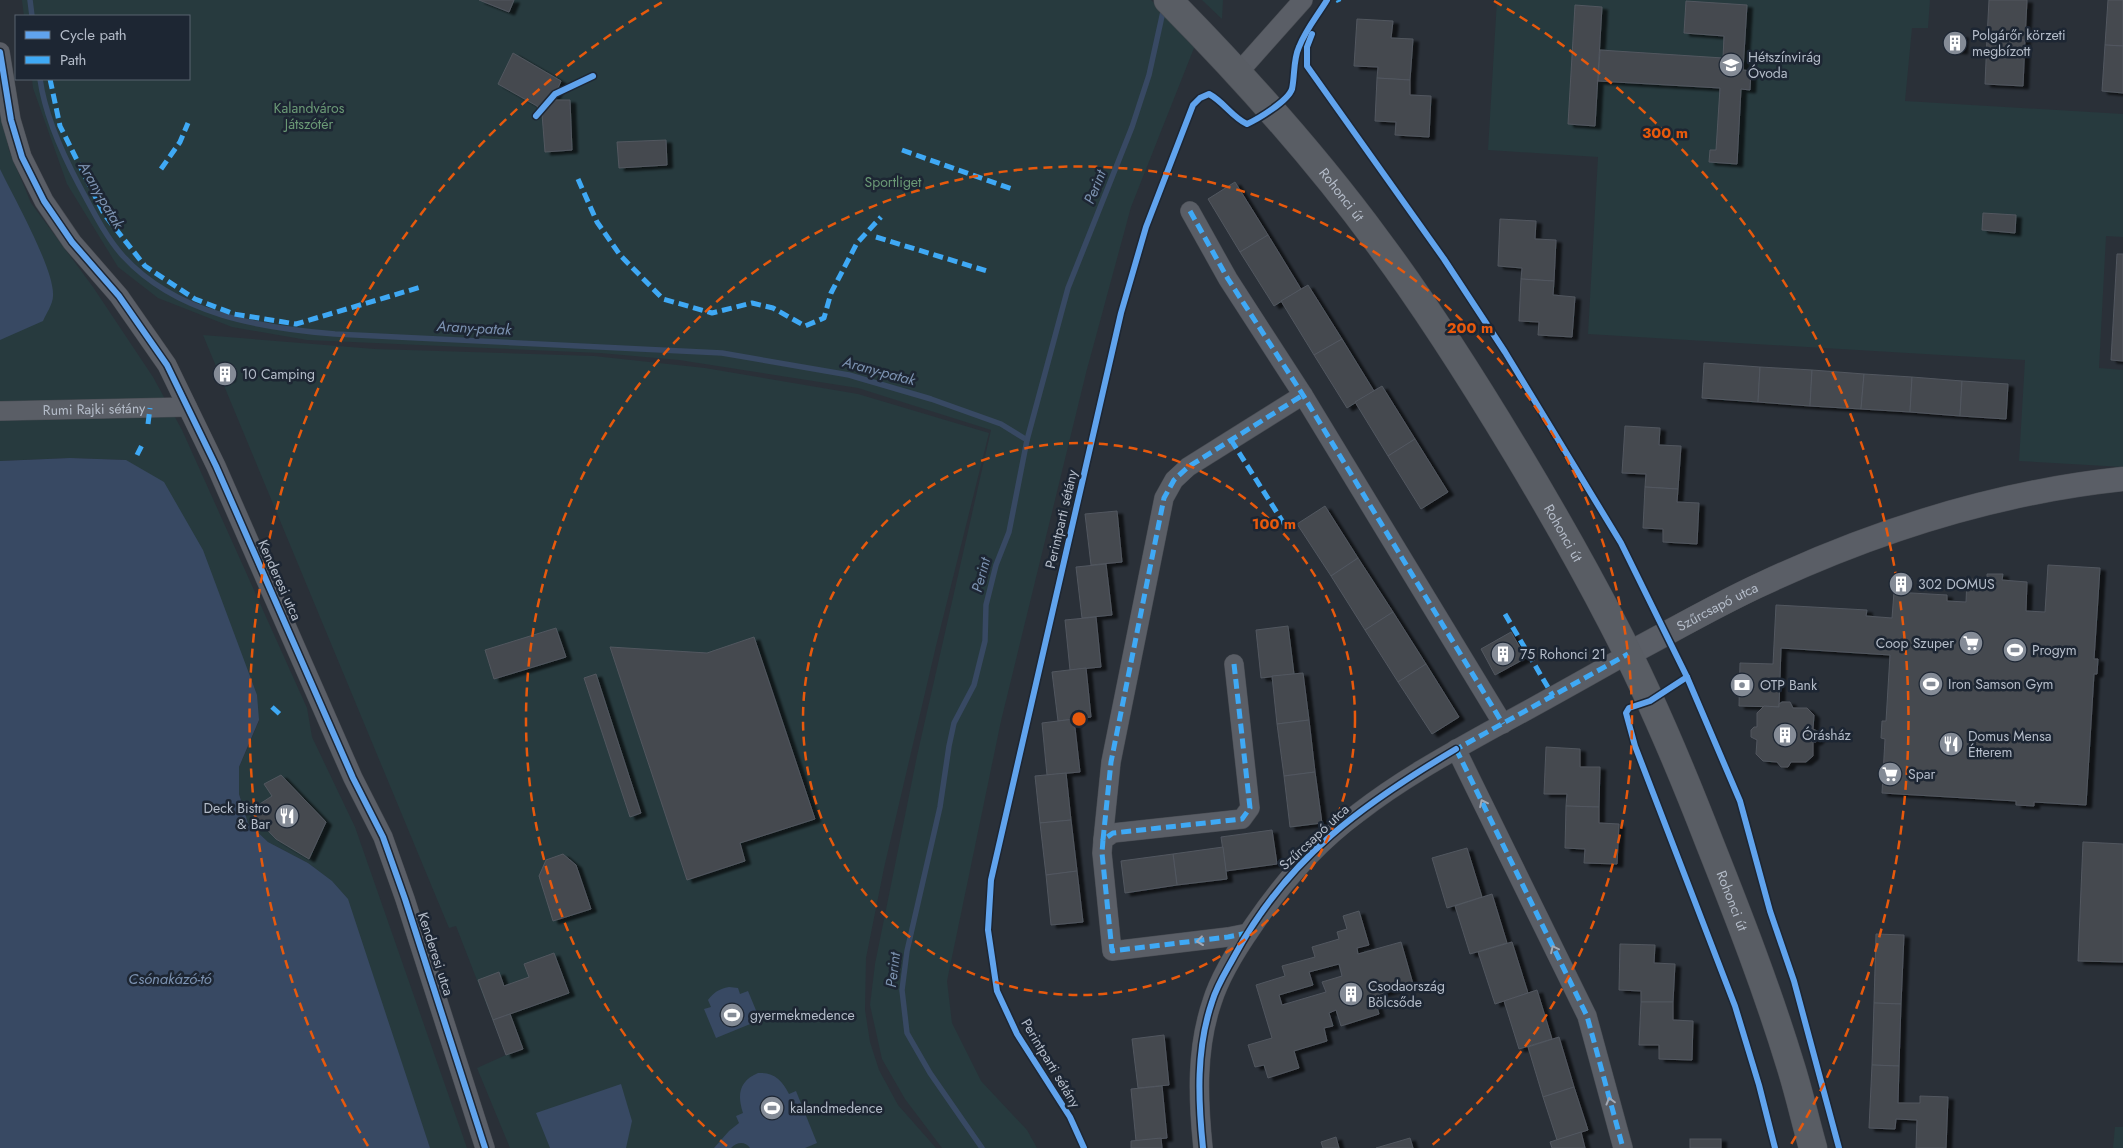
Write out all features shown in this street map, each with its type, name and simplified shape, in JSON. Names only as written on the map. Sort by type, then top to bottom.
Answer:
[{"type":"main road","name":"Rohonci út","points":[[1168,0],[1211,43],[1277,117],[1378,241],[1435,323],[1550,509],[1628,654],[1674,753],[1741,919],[1791,1066],[1813,1148]]},
{"type":"street","points":[[1238,73],[1303,0]]},
{"type":"street","name":"Kenderesi utca","points":[[0,52],[11,120],[22,156],[44,201],[72,242],[119,296],[167,365],[216,466],[353,778],[383,837],[408,907],[485,1148]]},
{"type":"street","points":[[1190,211],[1228,279],[1303,396],[1503,724]]},
{"type":"street","points":[[1248,933],[1228,938],[1112,951],[1102,853],[1103,840],[1111,762],[1164,498],[1174,480],[1188,467],[1303,396]]},
{"type":"street","name":"Rumi Rajki sétány","points":[[0,411],[187,407]]},
{"type":"street","name":"Szűrcsapó utca","points":[[1203,1148],[1199,1103],[1200,1066],[1205,1028],[1216,991],[1248,933],[1290,875],[1324,841],[1357,813],[1392,788],[1456,750],[1628,654],[1762,584],[1823,558],[1894,532],[2015,497],[2061,487],[2123,480]]},
{"type":"street","points":[[1103,840],[1113,833],[1242,819],[1250,808],[1234,664]]},
{"type":"street","points":[[1456,750],[1587,1016],[1623,1148]]},
{"type":"green space","name":"Sportliget","points":[[22,0],[1151,0],[1196,43],[1131,207],[1086,373],[1001,721],[947,981],[952,1023],[981,1081],[1027,1130],[1037,1148],[942,1148],[905,1099],[882,1059],[870,1005],[875,964],[917,756],[991,430],[858,388],[679,360],[600,353],[307,340],[232,327],[158,298],[118,267],[67,184],[33,88],[32,80],[190,80],[190,15],[24,15]]},
{"type":"green space","points":[[1202,0],[1223,0],[1222,19]]},
{"type":"green space","points":[[1497,0],[1930,0],[1928,28],[1912,28],[1905,101],[2123,114],[2123,237],[2106,236],[2099,368],[2123,370],[2123,467],[2019,461],[2025,360],[1588,334],[1598,157],[1488,150]]},
{"type":"green space","points":[[0,105],[9,150],[31,203],[93,287],[153,377],[182,430],[307,708],[312,737],[355,827],[467,1148],[430,1148],[415,1105],[308,863],[268,842],[248,823],[239,794],[239,767],[259,721],[126,460],[70,458],[0,461]]},
{"type":"green space","points":[[203,335],[375,349],[594,356],[705,368],[858,394],[989,433],[936,646],[884,868],[866,958],[865,1010],[870,1042],[879,1070],[898,1105],[936,1148],[510,1148],[477,1068],[506,1055],[456,926],[449,928]]},
{"type":"green space","points":[[2115,1127],[2123,1127],[2123,1148],[2113,1148]]},
{"type":"water","points":[[0,169],[41,252],[52,284],[53,299],[43,321],[0,340]]},
{"type":"water","name":"Csónakázó-tó","points":[[70,458],[126,460],[164,482],[203,550],[257,695],[259,720],[239,767],[239,794],[248,823],[268,842],[308,863],[332,881],[348,899],[430,1148],[0,1148],[0,461]]},
{"type":"water","name":"gyermekmedence","points":[[729,987],[738,988],[740,994],[748,991],[760,1020],[716,1038],[704,1009],[711,1007],[708,1000],[715,993]]},
{"type":"water","name":"kalandmedence","points":[[758,1073],[769,1074],[777,1078],[789,1094],[796,1091],[817,1143],[805,1148],[750,1148],[746,1144],[741,1143],[731,1148],[714,1148],[739,1123],[736,1116],[743,1113],[740,1100],[741,1089],[747,1080]]},
{"type":"water","points":[[621,1084],[632,1121],[626,1148],[550,1148],[536,1113]]},
{"type":"building","points":[[479,0],[514,0],[509,12]]},
{"type":"building","points":[[1989,0],[2027,0],[2025,40],[1987,38]]},
{"type":"building","points":[[2108,0],[2123,0],[2123,46],[2105,45]]},
{"type":"building","points":[[1686,1],[1747,5],[1743,70],[1751,71],[1750,90],[1741,89],[1737,164],[1709,162],[1710,150],[1716,150],[1720,88],[1598,81],[1600,50],[1723,58],[1724,36],[1684,33]]},
{"type":"building","points":[[1575,5],[1602,7],[1595,126],[1568,124]]},
{"type":"building","points":[[1357,19],[1393,21],[1391,38],[1413,39],[1410,80],[1377,78],[1378,67],[1354,66]]},
{"type":"building","name":"Polgárőr körzeti megbízott","points":[[1949,34],[1963,35],[1962,51],[1948,50]]},
{"type":"building","points":[[1987,38],[2025,40],[2023,86],[1985,84]]},
{"type":"building","points":[[2105,45],[2123,46],[2123,93],[2102,91]]},
{"type":"building","points":[[513,53],[561,81],[553,100],[570,100],[572,150],[545,152],[542,114],[537,106],[498,84]]},
{"type":"building","points":[[1377,78],[1410,80],[1410,95],[1431,96],[1429,137],[1395,135],[1396,122],[1375,121]]},
{"type":"building","points":[[666,140],[667,165],[619,168],[617,142]]},
{"type":"building","points":[[1235,182],[1268,235],[1240,252],[1208,199]]},
{"type":"building","points":[[1983,213],[2016,215],[2015,233],[1982,230]]},
{"type":"building","points":[[1500,219],[1536,221],[1535,239],[1556,240],[1554,281],[1521,279],[1522,268],[1498,266]]},
{"type":"building","points":[[1268,235],[1301,289],[1274,306],[1240,252]]},
{"type":"building","points":[[2117,254],[2123,254],[2123,361],[2111,360]]},
{"type":"building","points":[[1521,279],[1554,281],[1553,295],[1575,297],[1572,337],[1538,335],[1539,322],[1519,321]]},
{"type":"building","points":[[1308,285],[1342,339],[1314,355],[1281,301]]},
{"type":"building","points":[[1342,339],[1374,391],[1347,408],[1314,355]]},
{"type":"building","points":[[1704,363],[1760,367],[1758,402],[1702,398]]},
{"type":"building","name":"10 Camping","points":[[226,367],[230,378],[223,380],[219,370]]},
{"type":"building","points":[[1760,367],[1812,370],[1810,406],[1758,402]]},
{"type":"building","points":[[1812,370],[1864,374],[1861,409],[1810,406]]},
{"type":"building","points":[[1864,374],[1912,377],[1910,412],[1861,409]]},
{"type":"building","points":[[1912,377],[1962,381],[1960,416],[1910,412]]},
{"type":"building","points":[[1962,381],[2008,384],[2006,419],[1960,416]]},
{"type":"building","points":[[1382,386],[1415,439],[1388,456],[1355,402]]},
{"type":"building","points":[[1625,426],[1660,428],[1659,445],[1681,446],[1678,489],[1645,487],[1646,474],[1622,473]]},
{"type":"building","points":[[1415,439],[1448,492],[1421,509],[1388,456]]},
{"type":"building","points":[[1645,487],[1678,489],[1677,502],[1699,503],[1697,544],[1663,542],[1663,529],[1643,528]]},
{"type":"building","points":[[1325,506],[1358,558],[1331,576],[1297,524]]},
{"type":"building","points":[[1117,511],[1122,562],[1091,565],[1085,514]]},
{"type":"building","points":[[1358,558],[1393,612],[1365,630],[1331,576]]},
{"type":"building","points":[[1106,564],[1112,615],[1082,618],[1076,567]]},
{"type":"building","points":[[2048,565],[2100,568],[2094,659],[2098,659],[2097,674],[2094,674],[2086,805],[2034,802],[2034,806],[2016,805],[2016,801],[1882,793],[1885,739],[1881,738],[1882,721],[1886,721],[1890,655],[1781,648],[1779,707],[1739,706],[1740,663],[1773,664],[1776,605],[1867,610],[1866,616],[1892,618],[1894,592],[1947,595],[1947,601],[1966,602],[1967,579],[1987,580],[1987,574],[2003,574],[2002,580],[2027,582],[2026,611],[2045,612]]},
{"type":"building","name":"302 DOMUS","points":[[1896,581],[1906,581],[1906,587],[1896,587]]},
{"type":"building","points":[[1393,612],[1426,664],[1398,682],[1365,630]]},
{"type":"building","points":[[1096,617],[1101,667],[1070,670],[1065,620]]},
{"type":"building","points":[[1288,626],[1294,674],[1261,678],[1256,630]]},
{"type":"building","points":[[556,628],[566,657],[494,679],[485,650]]},
{"type":"building","name":"75 Rohonci 21","points":[[1511,632],[1526,658],[1495,675],[1481,649]]},
{"type":"building","points":[[754,637],[815,819],[740,843],[745,861],[687,880],[610,647],[707,653]]},
{"type":"building","points":[[1426,664],[1459,717],[1432,734],[1398,682]]},
{"type":"building","points":[[1086,668],[1091,717],[1058,721],[1052,672]]},
{"type":"building","points":[[1303,673],[1309,720],[1277,724],[1272,676]]},
{"type":"building","points":[[596,674],[641,813],[630,817],[584,678]]},
{"type":"building","name":"Órásház","points":[[1790,702],[1793,708],[1807,708],[1814,715],[1813,729],[1819,732],[1819,739],[1813,742],[1813,756],[1806,762],[1791,762],[1788,767],[1781,767],[1777,762],[1763,761],[1756,754],[1757,740],[1751,737],[1751,730],[1757,727],[1757,713],[1764,706],[1779,707],[1779,704]]},
{"type":"building","points":[[1074,719],[1080,772],[1047,775],[1042,723]]},
{"type":"building","points":[[1309,720],[1315,772],[1284,776],[1277,724]]},
{"type":"building","points":[[1546,747],[1580,749],[1580,767],[1600,767],[1599,807],[1566,806],[1567,794],[1544,794]]},
{"type":"building","points":[[1315,772],[1322,823],[1290,827],[1284,776]]},
{"type":"building","points":[[1066,773],[1071,820],[1040,823],[1035,776]]},
{"type":"building","name":"Deck Bistro & Bar","points":[[281,775],[326,822],[309,859],[276,839],[249,811],[272,796],[264,784]]},
{"type":"building","points":[[1566,806],[1599,807],[1599,823],[1619,824],[1617,864],[1584,863],[1585,849],[1565,848]]},
{"type":"building","points":[[1071,820],[1077,871],[1046,875],[1040,823]]},
{"type":"building","points":[[1272,830],[1277,864],[1226,871],[1221,837]]},
{"type":"building","points":[[2083,842],[2123,844],[2123,962],[2078,961]]},
{"type":"building","points":[[1223,847],[1227,879],[1177,885],[1173,854]]},
{"type":"building","points":[[1467,848],[1482,897],[1447,908],[1432,858]]},
{"type":"building","points":[[563,854],[576,865],[591,909],[553,921],[539,876],[546,860]]},
{"type":"building","points":[[1173,854],[1177,885],[1125,893],[1121,861]]},
{"type":"building","points":[[1077,871],[1083,922],[1051,925],[1046,875]]},
{"type":"building","points":[[1492,894],[1507,943],[1470,954],[1455,906]]},
{"type":"building","name":"Csodaország Bölcsőde","points":[[1359,911],[1369,945],[1357,948],[1358,954],[1401,942],[1413,984],[1374,996],[1379,1014],[1341,1026],[1336,1010],[1329,1013],[1333,1026],[1324,1028],[1327,1041],[1294,1051],[1299,1068],[1268,1078],[1264,1065],[1255,1067],[1248,1045],[1272,1038],[1256,985],[1285,976],[1282,966],[1315,957],[1312,947],[1339,939],[1337,932],[1347,929],[1343,916]],"holes":[[[1339,964],[1342,976],[1322,982],[1326,992],[1282,1005],[1279,995],[1313,985],[1309,972]]]},
{"type":"building","points":[[1876,934],[1904,935],[1901,1004],[1874,1003]]},
{"type":"building","points":[[1512,942],[1528,993],[1495,1004],[1478,952]]},
{"type":"building","points":[[1620,944],[1655,945],[1654,963],[1675,964],[1673,1002],[1641,1002],[1641,991],[1619,990]]},
{"type":"building","points":[[554,953],[569,993],[493,1020],[478,980],[499,972],[504,986],[529,977],[524,964]]},
{"type":"building","points":[[1537,990],[1552,1039],[1519,1049],[1504,1001]]},
{"type":"building","points":[[1641,1002],[1673,1002],[1673,1020],[1693,1021],[1692,1060],[1659,1059],[1659,1045],[1639,1045]]},
{"type":"building","points":[[1874,1003],[1901,1004],[1899,1066],[1872,1065]]},
{"type":"building","points":[[510,1014],[523,1049],[506,1055],[493,1020]]},
{"type":"building","points":[[1164,1035],[1169,1085],[1138,1088],[1132,1039]]},
{"type":"building","points":[[1559,1037],[1574,1087],[1543,1097],[1528,1047]]},
{"type":"building","points":[[1872,1065],[1899,1066],[1898,1103],[1920,1103],[1920,1096],[1948,1097],[1946,1148],[1916,1148],[1917,1120],[1896,1119],[1895,1129],[1869,1128]]},
{"type":"building","points":[[1162,1086],[1167,1138],[1136,1141],[1131,1089]]},
{"type":"building","points":[[1574,1087],[1588,1130],[1557,1140],[1543,1097]]},
{"type":"building","points":[[1581,1132],[1585,1148],[1552,1148],[1550,1142]]},
{"type":"building","points":[[1336,1137],[1339,1148],[1323,1148],[1321,1142]]},
{"type":"building","points":[[1161,1138],[1162,1148],[1131,1148],[1131,1141]]},
{"type":"building","points":[[1410,1138],[1413,1148],[1376,1148]]},
{"type":"building","points":[[1690,1139],[1721,1139],[1721,1148],[1690,1148]]},
{"type":"waterway","name":"Arany-patak","points":[[30,0],[32,15]]},
{"type":"waterway","name":"Perint","points":[[982,1148],[930,1073],[907,1033],[902,990],[907,951],[940,807],[954,723],[974,685],[985,641],[986,605],[996,565],[1009,532],[1027,440],[1068,288],[1132,127],[1149,75],[1164,7]]},
{"type":"waterway","name":"Arany-patak","points":[[40,80],[50,120],[61,147],[73,173],[110,240],[123,256],[145,276],[168,292],[194,305],[222,315],[278,328],[335,334],[722,353],[849,375],[931,399],[1001,424],[1027,440]]},
{"type":"marked path","points":[[50,80],[60,126],[104,214],[145,266],[195,299],[234,314],[296,324],[421,287]]},
{"type":"marked path","points":[[161,169],[180,142],[188,123]]},
{"type":"marked path","points":[[902,150],[1012,189]]},
{"type":"marked path","points":[[578,179],[597,222],[620,255],[663,299],[712,313],[752,303],[773,308],[805,326],[824,318],[831,293],[857,243],[881,217]]},
{"type":"marked path","points":[[1190,211],[1228,279],[1303,395],[1503,724]]},
{"type":"marked path","points":[[876,237],[987,271]]},
{"type":"marked path","points":[[1103,840],[1111,762],[1164,498],[1174,480],[1188,467],[1303,395]]},
{"type":"marked path","points":[[148,424],[150,408]]},
{"type":"marked path","points":[[1231,440],[1288,530]]},
{"type":"marked path","points":[[137,455],[143,443]]},
{"type":"marked path","points":[[1505,614],[1553,696]]},
{"type":"marked path","points":[[1453,751],[1628,654]]},
{"type":"marked path","points":[[1234,664],[1250,808],[1242,819],[1113,833],[1103,840],[1102,853],[1112,951],[1248,933]]},
{"type":"marked path","points":[[272,707],[283,717]]},
{"type":"marked path","points":[[1456,749],[1587,1016],[1623,1148]]},
{"type":"cycle path","name":"Perintparti sétány","points":[[1084,1148],[1070,1117],[1017,1034],[997,991],[988,930],[991,880],[1121,313],[1146,227],[1193,105],[1200,98],[1209,94],[1247,124],[1279,104],[1292,89],[1297,52],[1302,40],[1327,0]]},
{"type":"cycle path","points":[[1312,34],[1307,47],[1307,66],[1444,259],[1505,352],[1621,543],[1687,677],[1740,801],[1770,911],[1794,981],[1839,1148]]},
{"type":"cycle path","points":[[0,52],[11,120],[22,157],[44,201],[72,242],[119,296],[167,365],[216,466],[353,778],[383,837],[405,899],[485,1148]]},
{"type":"cycle path","points":[[536,116],[555,94],[593,76]]},
{"type":"cycle path","points":[[1687,677],[1650,701],[1629,708],[1626,713],[1635,746],[1735,1006],[1759,1085],[1775,1148]]},
{"type":"cycle path","points":[[1203,1148],[1199,1093],[1201,1056],[1207,1020],[1219,984],[1256,920],[1279,889],[1330,836],[1390,791],[1456,749]]},
{"type":"place","name":"Polgárőr körzeti megbízott","points":[[1955,43]]},
{"type":"place","name":"Hétszínvirág Óvoda","points":[[1731,65]]},
{"type":"place","name":"10 Camping","points":[[225,374]]},
{"type":"place","name":"302 DOMUS","points":[[1901,584]]},
{"type":"place","name":"Coop Szuper","points":[[1971,643]]},
{"type":"place","name":"Progym","points":[[2015,650]]},
{"type":"place","name":"75 Rohonci 21","points":[[1503,654]]},
{"type":"place","name":"Iron Samson Gym","points":[[1931,684]]},
{"type":"place","name":"OTP Bank","points":[[1742,685]]},
{"type":"place","name":"Órásház","points":[[1785,735]]},
{"type":"place","name":"Domus Mensa Étterem","points":[[1951,744]]},
{"type":"place","name":"Spar","points":[[1890,774]]},
{"type":"place","name":"Deck Bistro & Bar","points":[[287,816]]},
{"type":"place","name":"Csodaország Bölcsőde","points":[[1351,994]]},
{"type":"place","name":"gyermekmedence","points":[[732,1015]]},
{"type":"place","name":"kalandmedence","points":[[772,1108]]},
{"type":"park label","name":"Kalandváros Játszótér","points":[[309,116]]}]
